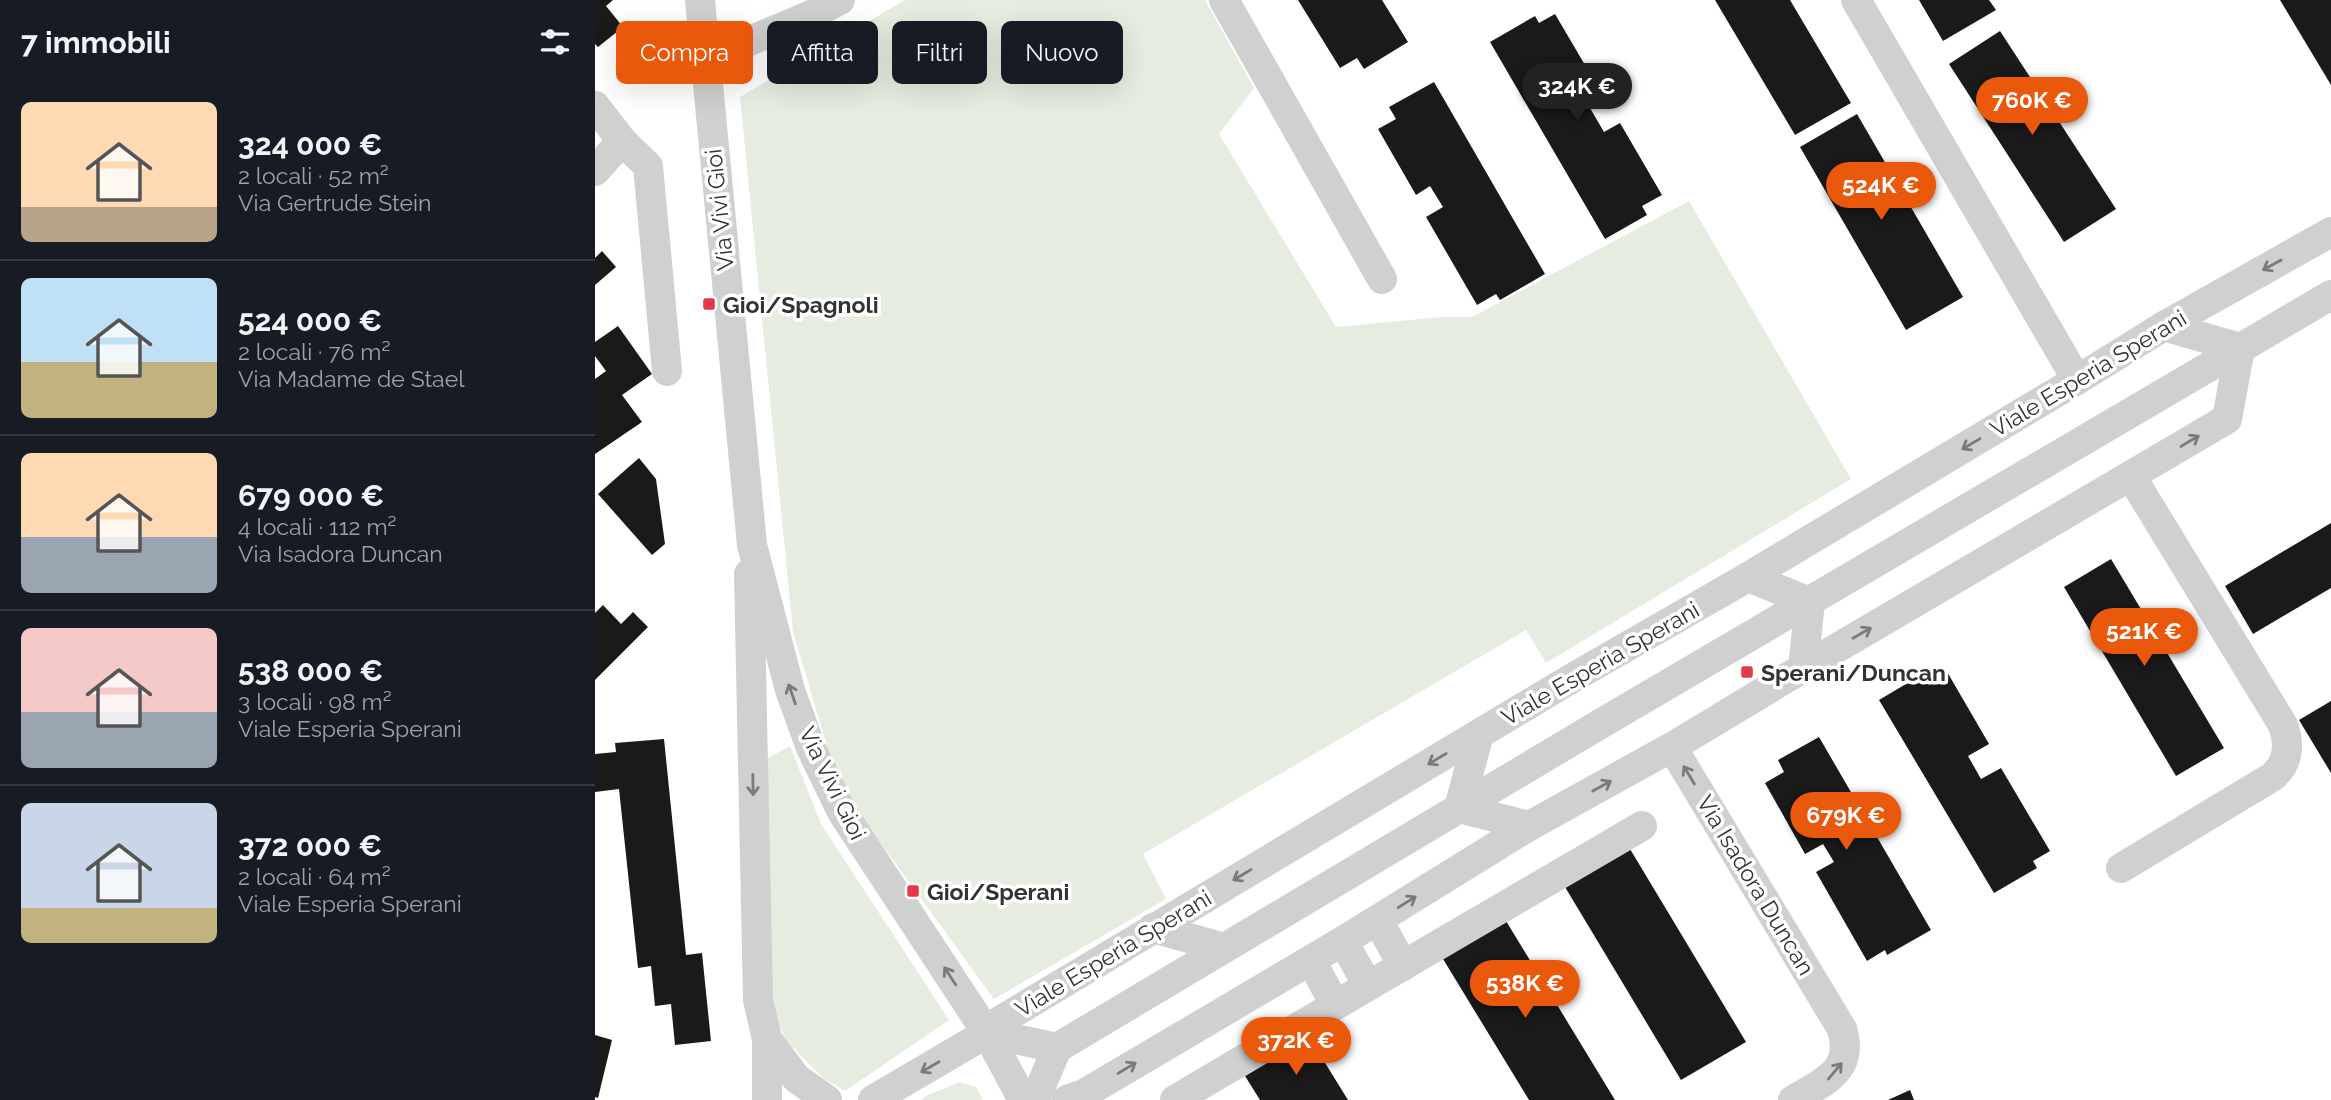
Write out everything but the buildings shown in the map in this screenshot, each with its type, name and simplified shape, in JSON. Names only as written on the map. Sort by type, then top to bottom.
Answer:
[{"type":"street","name":"Via Vivi Gioi","points":[[699,0],[701,21]]},
{"type":"street","points":[[753,40],[813,15],[840,0]]},
{"type":"street","points":[[1224,0],[1382,279]]},
{"type":"street","points":[[1856,0],[2077,380]]},
{"type":"street","name":"Via Vivi Gioi","points":[[707,84],[752,545],[790,690],[820,769],[850,827],[987,1034],[1023,1100]]},
{"type":"street","points":[[595,106],[622,141],[648,166],[667,371]]},
{"type":"street","points":[[595,171],[622,141]]},
{"type":"street","name":"Viale Esperia Sperani","points":[[873,1100],[987,1034],[998,1022],[1153,928],[1748,577],[2164,326],[2331,232]]},
{"type":"street","points":[[1035,1100],[1057,1048],[2331,295]]},
{"type":"street","points":[[2164,326],[2240,348]]},
{"type":"street","points":[[1067,1100],[1084,1094],[1378,920],[1529,826],[1672,747],[2227,419],[2240,348]]},
{"type":"street","points":[[2122,868],[2272,777],[2282,767],[2287,747],[2283,724],[2131,476]]},
{"type":"street","name":"Via Vivi Gioi","points":[[752,545],[749,587],[758,1000],[767,1039],[767,1100]]},
{"type":"street","points":[[1748,577],[1810,602]]},
{"type":"street","points":[[1803,668],[1810,602]]},
{"type":"street","points":[[1459,808],[1479,734]]},
{"type":"street","name":"Via Isadora Duncan","points":[[1672,747],[1839,1023],[1845,1046],[1840,1067],[1829,1079],[1793,1100]]},
{"type":"street","points":[[1459,808],[1529,826]]},
{"type":"street","points":[[1175,1100],[1642,826]]},
{"type":"street","points":[[1378,920],[1403,966]]},
{"type":"street","points":[[1153,928],[1224,948]]},
{"type":"street","points":[[1343,941],[1368,986]]},
{"type":"street","points":[[1311,960],[1335,1005]]},
{"type":"street","points":[[987,1034],[1057,1048]]},
{"type":"street","name":"Via Vivi Gioi","points":[[767,1039],[796,1078],[827,1100]]},
{"type":"shaded area","points":[[905,0],[1205,0],[1254,88],[1219,134],[1336,327],[1442,317],[1472,317],[1689,201],[1851,479],[1546,663],[1526,630],[1143,854],[1166,899],[994,999],[853,805],[831,759],[793,632],[740,97],[767,81],[767,84],[878,84],[878,21],[869,21]]},
{"type":"shaded area","points":[[790,746],[821,824],[949,1020],[845,1091],[823,1078],[786,1040],[771,1009],[766,759]]},
{"type":"shaded area","points":[[960,1082],[976,1087],[983,1100],[921,1100],[928,1095]]},
{"type":"place","name":"Gioi/Spagnoli","points":[[709,304]]},
{"type":"place","name":"Sperani/Duncan","points":[[1747,672]]},
{"type":"place","name":"Gioi/Sperani","points":[[913,891]]}]
